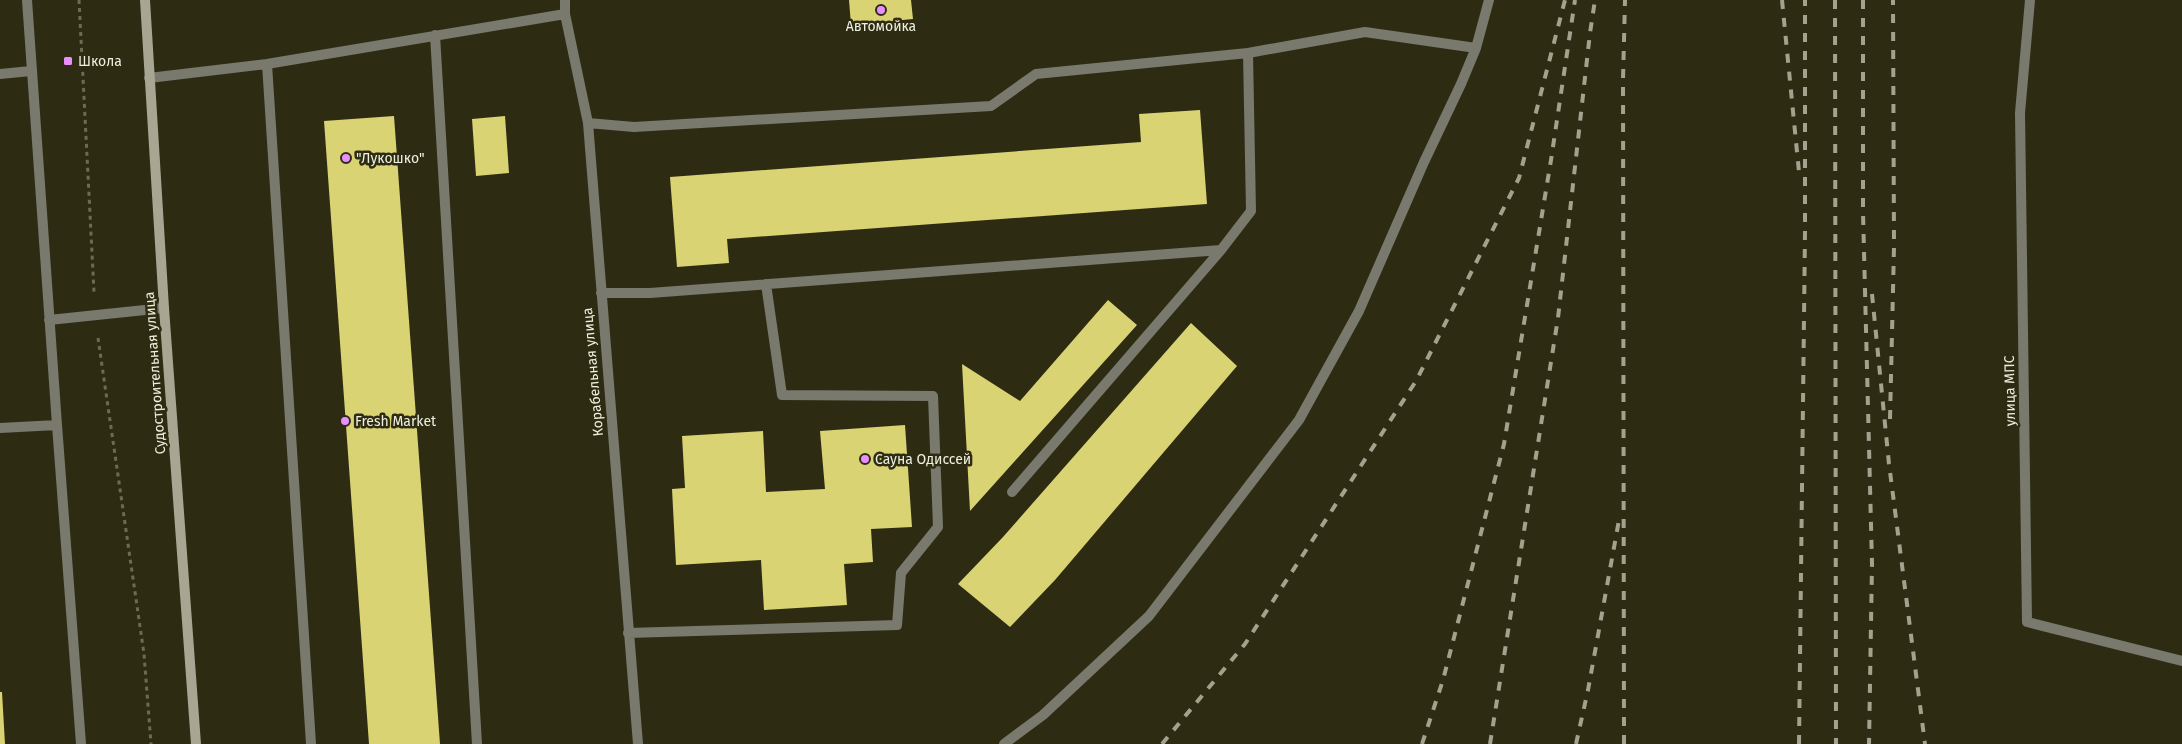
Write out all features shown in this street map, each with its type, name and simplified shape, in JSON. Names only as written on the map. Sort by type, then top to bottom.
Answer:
[{"type":"main road","name":"Судостроительная улица","points":[[145,0],[164,308],[196,744]]},
{"type":"lane","points":[[27,0],[80,744]]},
{"type":"lane","name":"Корабельная улица","points":[[565,0],[566,14],[588,123],[638,744]]},
{"type":"lane","points":[[1004,744],[1043,715],[1149,616],[1299,420],[1359,311],[1476,48],[1490,0]]},
{"type":"lane","name":"улица МПС","points":[[2030,0],[2020,113],[2026,622],[2182,661]]},
{"type":"lane","points":[[149,78],[267,64],[566,14]]},
{"type":"lane","points":[[588,123],[634,127],[991,106],[1036,74],[1248,53],[1365,32],[1476,48]]},
{"type":"lane","points":[[434,35],[476,744]]},
{"type":"lane","points":[[1012,492],[1251,212],[1248,53]]},
{"type":"lane","points":[[267,64],[311,744]]},
{"type":"lane","points":[[0,74],[31,72]]},
{"type":"lane","points":[[601,293],[650,293],[1220,250]]},
{"type":"lane","points":[[628,633],[897,625],[900,573],[938,527],[933,396],[782,395],[766,284]]},
{"type":"lane","points":[[49,320],[95,317],[164,308]]},
{"type":"lane","points":[[0,428],[57,425]]},
{"type":"path","points":[[79,0],[95,317],[144,654],[151,744]]},
{"type":"building","name":"Автомойка","points":[[849,0],[911,0],[913,19],[851,25]]},
{"type":"building","points":[[1200,110],[1207,204],[727,239],[729,263],[677,267],[670,177],[1141,142],[1139,114]]},
{"type":"building","points":[[394,116],[440,744],[369,744],[324,121]]},
{"type":"building","points":[[505,116],[509,173],[476,176],[472,119]]},
{"type":"building","points":[[1108,300],[1137,325],[970,511],[962,364],[1020,401]]},
{"type":"building","points":[[1191,323],[1237,366],[1055,580],[1010,627],[958,584],[1003,537]]},
{"type":"building","points":[[905,425],[912,527],[871,529],[873,562],[844,564],[847,605],[764,610],[761,560],[676,565],[672,489],[685,488],[682,436],[763,431],[766,492],[825,489],[820,431]]},
{"type":"building","points":[[0,692],[2,692],[5,744],[0,744]]},
{"type":"railway","points":[[1162,744],[1245,644],[1416,381],[1519,178],[1565,0]]},
{"type":"railway","points":[[1422,744],[1443,680],[1504,444],[1551,160],[1575,0]]},
{"type":"railway","points":[[1490,744],[1558,318],[1595,0]]},
{"type":"railway","points":[[1624,744],[1623,80],[1625,0]]},
{"type":"railway","points":[[1782,0],[1799,172]]},
{"type":"railway","points":[[1799,744],[1805,232],[1805,0]]},
{"type":"railway","points":[[1835,0],[1836,744]]},
{"type":"railway","points":[[1863,0],[1863,212],[1872,564],[1869,744]]},
{"type":"railway","points":[[1890,419],[1894,247],[1893,0]]},
{"type":"railway","points":[[1872,294],[1889,464],[1925,744]]},
{"type":"railway","points":[[1576,744],[1588,690],[1619,520]]},
{"type":"place","name":"Автомойка","points":[[881,10]]},
{"type":"place","name":"Школа","points":[[68,61]]},
{"type":"place","name":"\"Лукошко\"","points":[[346,158]]},
{"type":"place","name":"Fresh Market","points":[[345,421]]},
{"type":"place","name":"Сауна Одиссей","points":[[865,459]]}]
